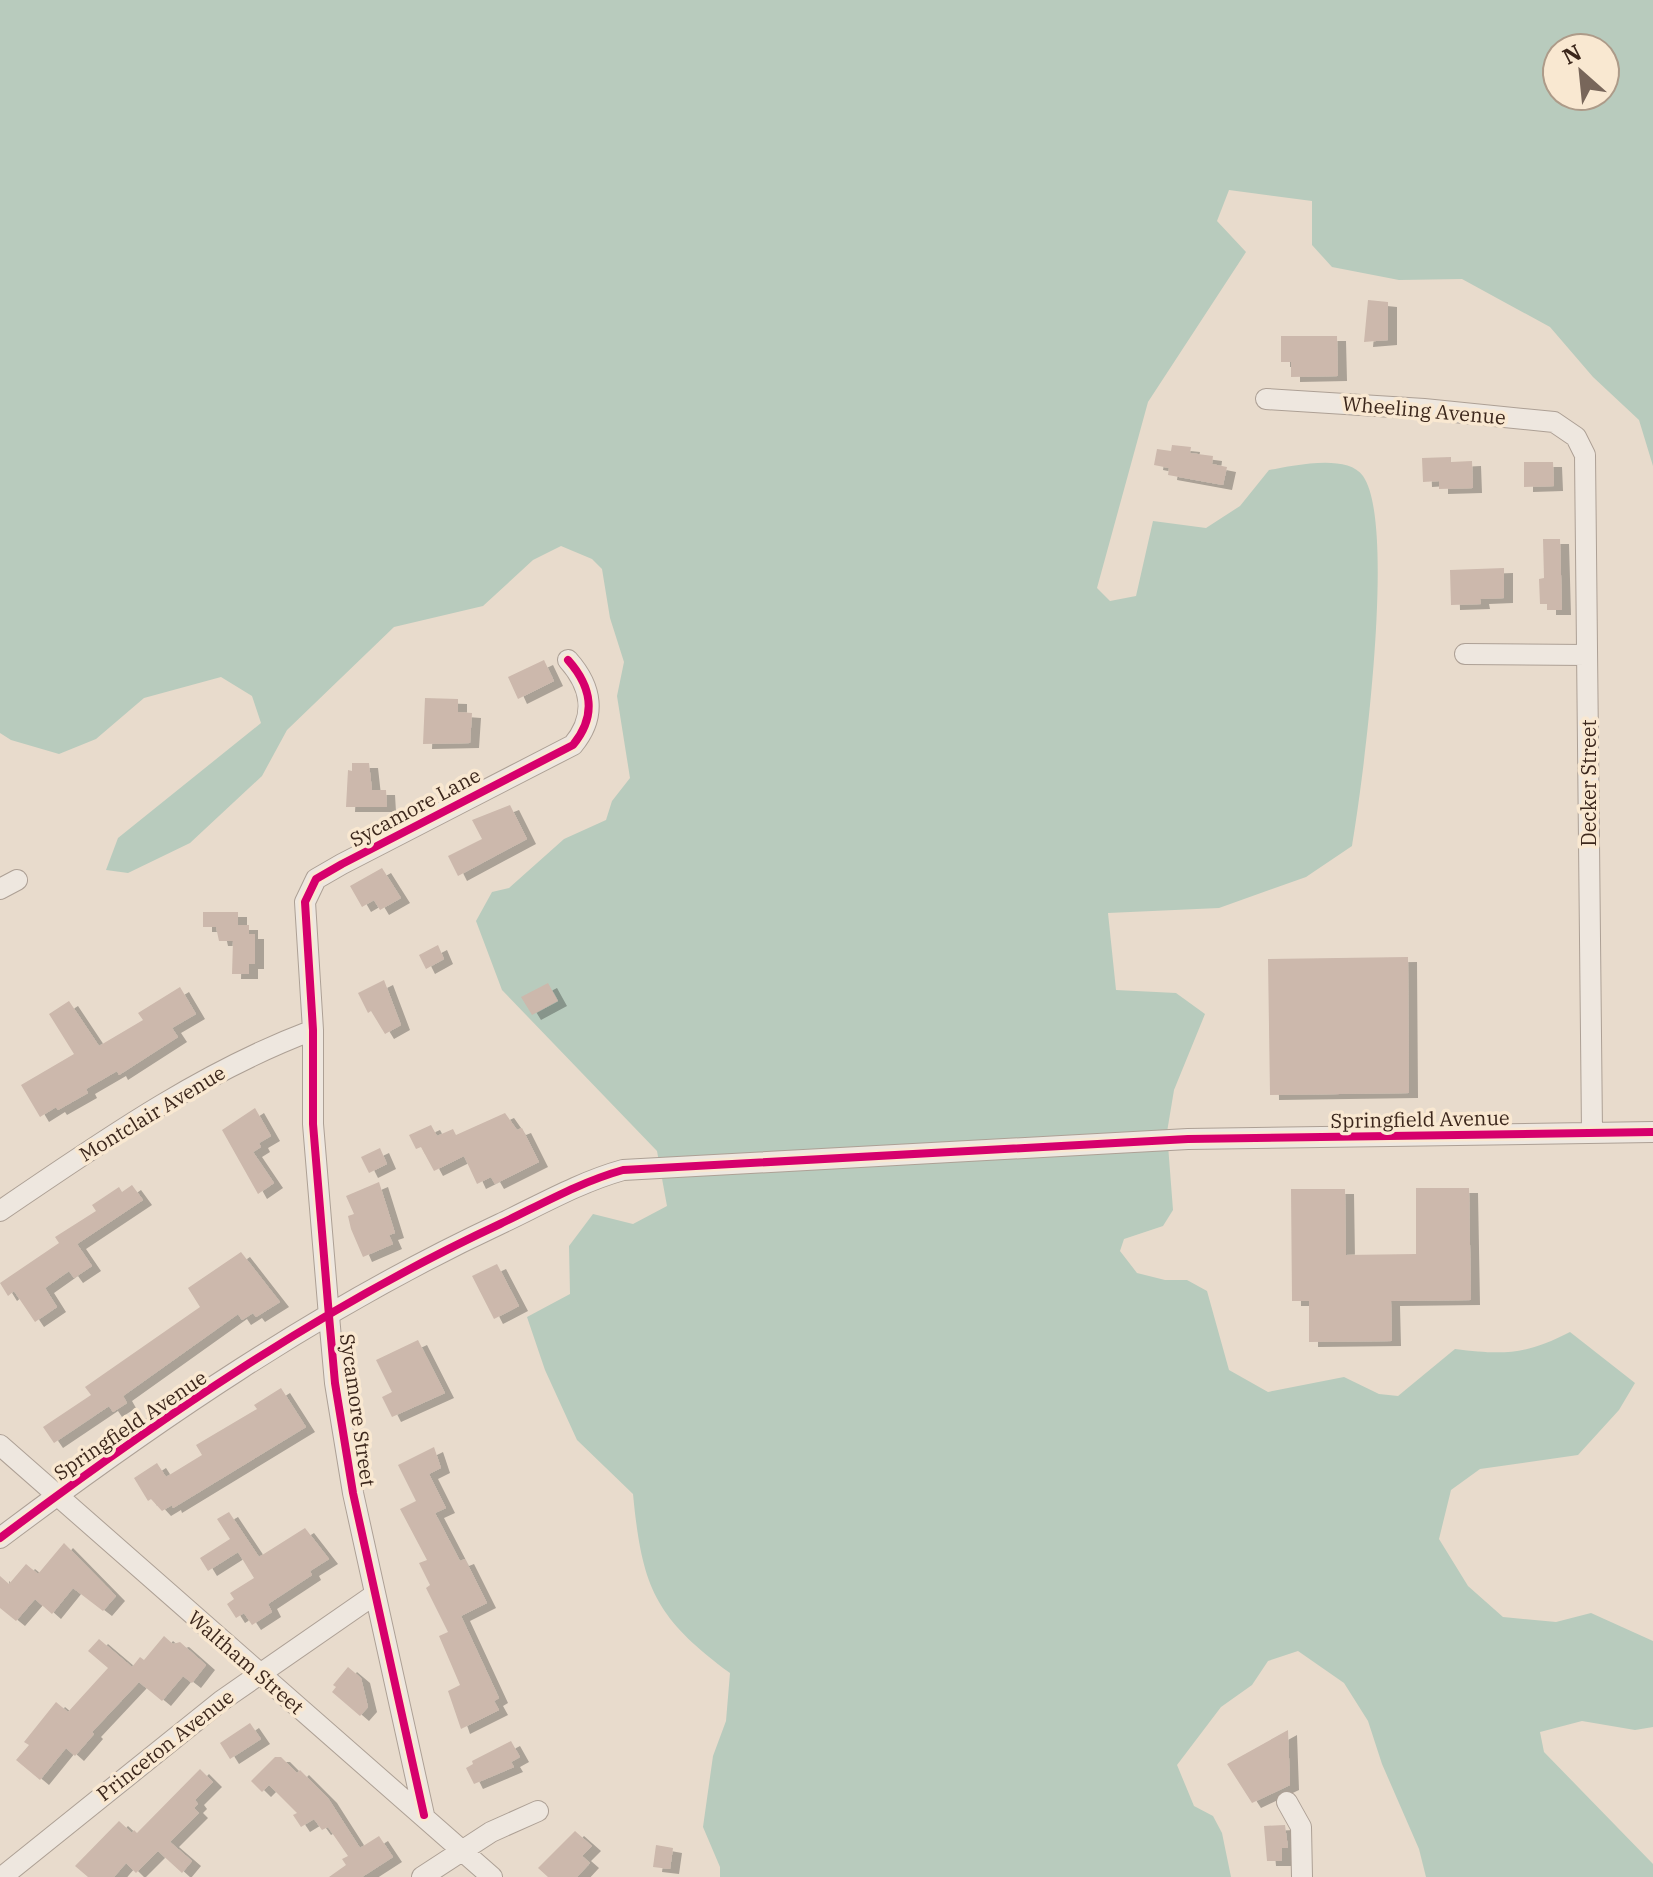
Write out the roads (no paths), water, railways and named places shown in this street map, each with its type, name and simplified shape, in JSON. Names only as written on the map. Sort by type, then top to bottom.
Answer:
[{"type":"street","name":"Wheeling Avenue","points":[[1266,399],[1424,409],[1554,422],[1576,437]]},
{"type":"street","name":"Decker Street","points":[[1576,437],[1585,455],[1588,490],[1592,1132]]},
{"type":"street","points":[[1465,654],[1587,655]]},
{"type":"street","name":"Sycamore Lane","points":[[331,870],[573,745],[583,733],[590,706],[589,693],[581,675],[568,660]]},
{"type":"street","name":"Sycamore Street","points":[[331,870],[316,879],[305,902],[313,1030],[313,1124],[337,1399],[374,1595],[424,1815]]},
{"type":"street","name":"Montclair Avenue","points":[[0,1211],[175,1095],[233,1064],[313,1030]]},
{"type":"street","name":"Springfield Avenue","points":[[0,1538],[57,1495],[247,1365],[329,1316],[477,1234],[600,1177],[623,1170],[1188,1139],[1653,1132]]},
{"type":"street","name":"Waltham Street","points":[[0,1445],[492,1877]]},
{"type":"street","name":"Princeton Avenue","points":[[2,1877],[125,1774],[258,1674],[374,1595]]},
{"type":"street","points":[[1287,1802],[1301,1827],[1302,1877]]},
{"type":"street","points":[[422,1877],[462,1849],[538,1811]]}]
